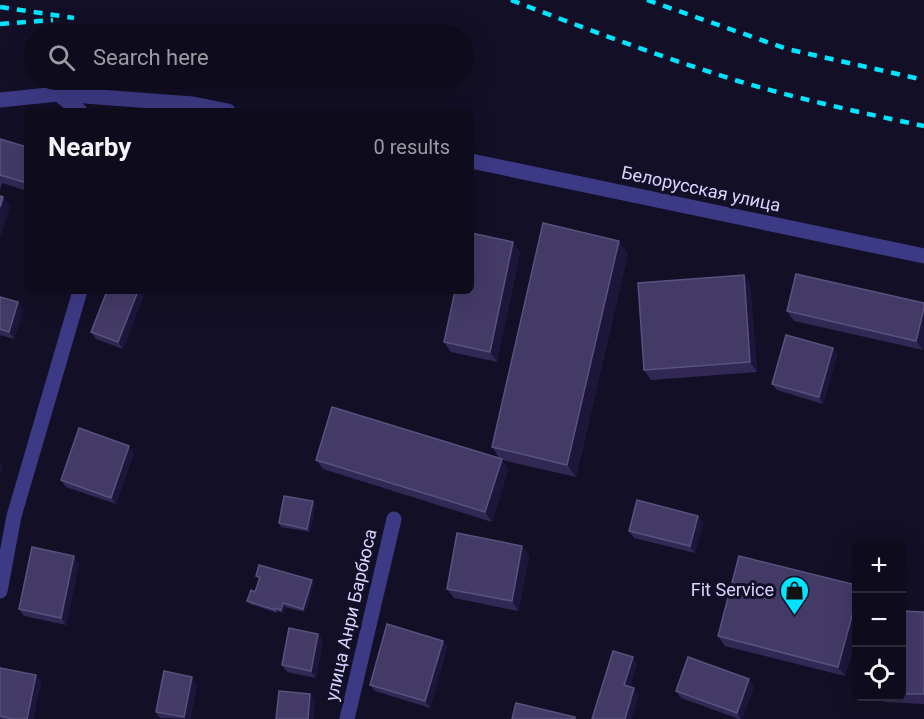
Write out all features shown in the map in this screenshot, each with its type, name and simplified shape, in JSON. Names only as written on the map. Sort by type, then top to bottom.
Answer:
[{"type":"street","points":[[58,94],[76,108]]},
{"type":"street","points":[[0,100],[58,94],[193,104],[213,108]]},
{"type":"street","name":"Белорусская улица","points":[[474,162],[924,256]]},
{"type":"street","points":[[0,591],[14,516],[79,294]]},
{"type":"street","name":"улица Анри Барбюса","points":[[346,719],[394,519]]},
{"type":"building","points":[[0,139],[24,146],[24,182],[0,175]]},
{"type":"building","points":[[543,223],[619,241],[567,465],[492,447]]},
{"type":"building","points":[[474,234],[513,242],[490,352],[444,342],[454,294],[474,294]]},
{"type":"building","points":[[796,274],[924,303],[916,341],[787,311]]},
{"type":"building","points":[[744,275],[750,362],[644,370],[638,283]]},
{"type":"building","points":[[106,294],[137,294],[118,342],[91,332]]},
{"type":"building","points":[[0,297],[18,302],[9,332],[0,329]]},
{"type":"building","points":[[786,335],[833,348],[819,397],[772,384]]},
{"type":"building","points":[[332,407],[502,459],[485,512],[316,460]]},
{"type":"building","points":[[79,428],[129,446],[111,498],[61,480]]},
{"type":"building","points":[[284,496],[313,501],[307,529],[279,523]]},
{"type":"building","points":[[637,500],[698,516],[690,546],[629,531]]},
{"type":"building","points":[[457,533],[522,546],[512,601],[447,589]]},
{"type":"building","points":[[32,547],[74,556],[61,618],[19,609]]},
{"type":"building","name":"Fit Service","points":[[739,556],[852,584],[852,616],[838,667],[718,636]]},
{"type":"building","points":[[259,565],[312,580],[303,609],[283,603],[281,610],[275,608],[275,610],[247,601],[251,590],[255,592],[260,577],[256,576]]},
{"type":"building","points":[[906,611],[924,612],[924,694],[906,694]]},
{"type":"building","points":[[387,624],[443,641],[425,701],[370,685]]},
{"type":"building","points":[[289,628],[318,634],[311,671],[282,665]]},
{"type":"building","points":[[613,651],[633,657],[624,685],[634,688],[625,719],[592,719]]},
{"type":"building","points":[[688,657],[749,679],[737,713],[676,691]]},
{"type":"building","points":[[0,668],[36,675],[27,719],[0,716]]},
{"type":"building","points":[[164,671],[192,677],[184,717],[156,712]]},
{"type":"building","points":[[279,691],[310,694],[308,719],[276,719]]},
{"type":"building","points":[[516,703],[575,717],[575,719],[512,719]]},
{"type":"railway","points":[[511,0],[738,81],[784,94],[924,126]]},
{"type":"railway","points":[[647,0],[787,49],[924,80]]},
{"type":"railway","points":[[0,7],[74,18]]},
{"type":"railway","points":[[0,24],[53,20]]},
{"type":"place","name":"Fit Service","points":[[795,616]]}]
